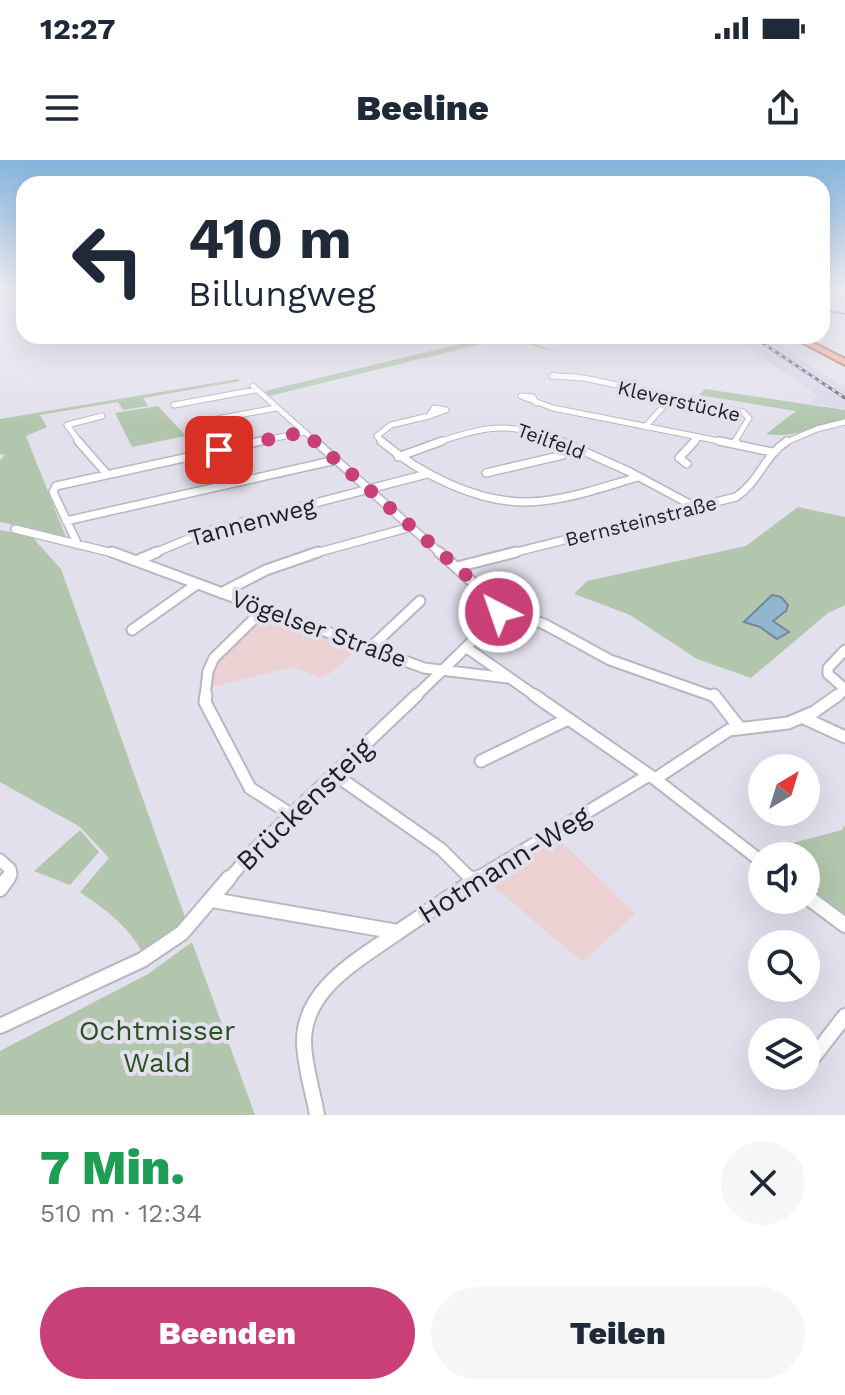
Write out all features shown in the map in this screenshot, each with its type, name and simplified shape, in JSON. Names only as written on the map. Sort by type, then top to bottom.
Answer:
[{"type":"highway","points":[[811,344],[845,360]]},
{"type":"highway","points":[[816,344],[845,360]]},
{"type":"street","name":"Kleverstücke","points":[[578,377],[748,415],[734,444]]},
{"type":"street","points":[[174,405],[254,388],[498,605],[532,619],[610,660],[704,689],[720,700],[739,727],[778,725],[804,718],[845,689],[828,674],[828,668],[845,650]]},
{"type":"street","points":[[645,427],[670,399]]},
{"type":"street","points":[[536,403],[772,452],[812,431],[845,422]]},
{"type":"street","points":[[201,422],[276,408]]},
{"type":"street","points":[[102,416],[67,425],[76,443],[100,463],[106,473]]},
{"type":"street","points":[[429,416],[391,425],[380,432],[379,440],[398,457],[427,474],[522,502],[540,501],[638,477]]},
{"type":"street","name":"Teilfeld","points":[[398,457],[500,426],[527,428],[638,477],[697,508]]},
{"type":"street","points":[[78,545],[54,489],[69,481],[304,432]]},
{"type":"street","points":[[687,464],[679,458],[699,437]]},
{"type":"street","points":[[486,473],[580,451]]},
{"type":"street","name":"Bernsteinstraße","points":[[457,567],[697,508],[743,493],[758,479],[772,452]]},
{"type":"street","points":[[66,521],[336,460]]},
{"type":"street","name":"Tannenweg","points":[[136,561],[198,533],[427,474]]},
{"type":"street","points":[[221,593],[259,573],[411,527]]},
{"type":"street","name":"Vögelser Straße","points":[[15,529],[136,561],[424,668],[508,678]]},
{"type":"street","points":[[132,630],[197,584]]},
{"type":"street","points":[[370,648],[420,601]]},
{"type":"street","name":"Brückensteig","points":[[0,1026],[142,960],[182,933],[253,851],[496,618],[498,605]]},
{"type":"street","points":[[264,609],[214,658],[208,671],[205,702],[250,788],[292,815]]},
{"type":"street","points":[[467,648],[652,777],[748,851]]},
{"type":"street","points":[[804,718],[845,737]]},
{"type":"street","points":[[481,761],[568,719]]},
{"type":"street","name":"Hotmann-Weg","points":[[212,900],[398,932],[473,881],[739,727]]},
{"type":"street","points":[[334,774],[441,849],[473,881]]},
{"type":"street","points":[[0,860],[10,869],[11,875],[0,889]]},
{"type":"street","points":[[820,906],[845,925]]},
{"type":"street","points":[[317,1115],[304,1041],[306,1022],[313,1003],[326,987],[398,932]]},
{"type":"street","points":[[820,1048],[845,1016]]},
{"type":"shaded area","points":[[743,344],[776,344],[845,388],[845,409],[809,403],[818,396]]},
{"type":"shaded area","points":[[262,614],[357,650],[331,673],[319,677],[292,667],[208,688],[219,658]]},
{"type":"shaded area","points":[[558,838],[635,914],[582,962],[488,882]]},
{"type":"green space","points":[[460,344],[481,344],[269,396],[265,391]]},
{"type":"green space","points":[[238,379],[241,381],[143,398],[148,406],[123,410],[118,402],[40,415],[47,427],[26,436],[69,545],[41,530],[0,522],[0,460],[5,455],[0,454],[0,419]]},
{"type":"green space","points":[[705,389],[845,410],[845,421],[797,433],[766,434],[796,411],[699,395]]},
{"type":"green space","points":[[158,406],[186,436],[132,447],[115,413]]},
{"type":"green space","points":[[798,507],[845,517],[845,605],[828,613],[751,678],[697,659],[630,615],[574,594],[587,581],[746,546]]},
{"type":"green space","points":[[0,530],[32,537],[61,569],[186,920],[163,941],[142,952],[123,926],[80,892],[109,858],[80,827],[0,782]]},
{"type":"green space","points":[[845,825],[845,915],[820,896],[820,842],[796,842],[842,830]]},
{"type":"green space","points":[[80,830],[99,852],[70,885],[34,871]]},
{"type":"green space","name":"Ochtmisser Wald","points":[[192,942],[255,1115],[0,1115],[0,1051],[148,974]]},
{"type":"water","points":[[772,595],[781,597],[788,605],[786,611],[773,621],[789,632],[777,639],[760,627],[744,622]]},
{"type":"railway","points":[[764,344],[845,398]]},
{"type":"route","points":[[219,450],[304,432],[492,598],[499,612]]}]
